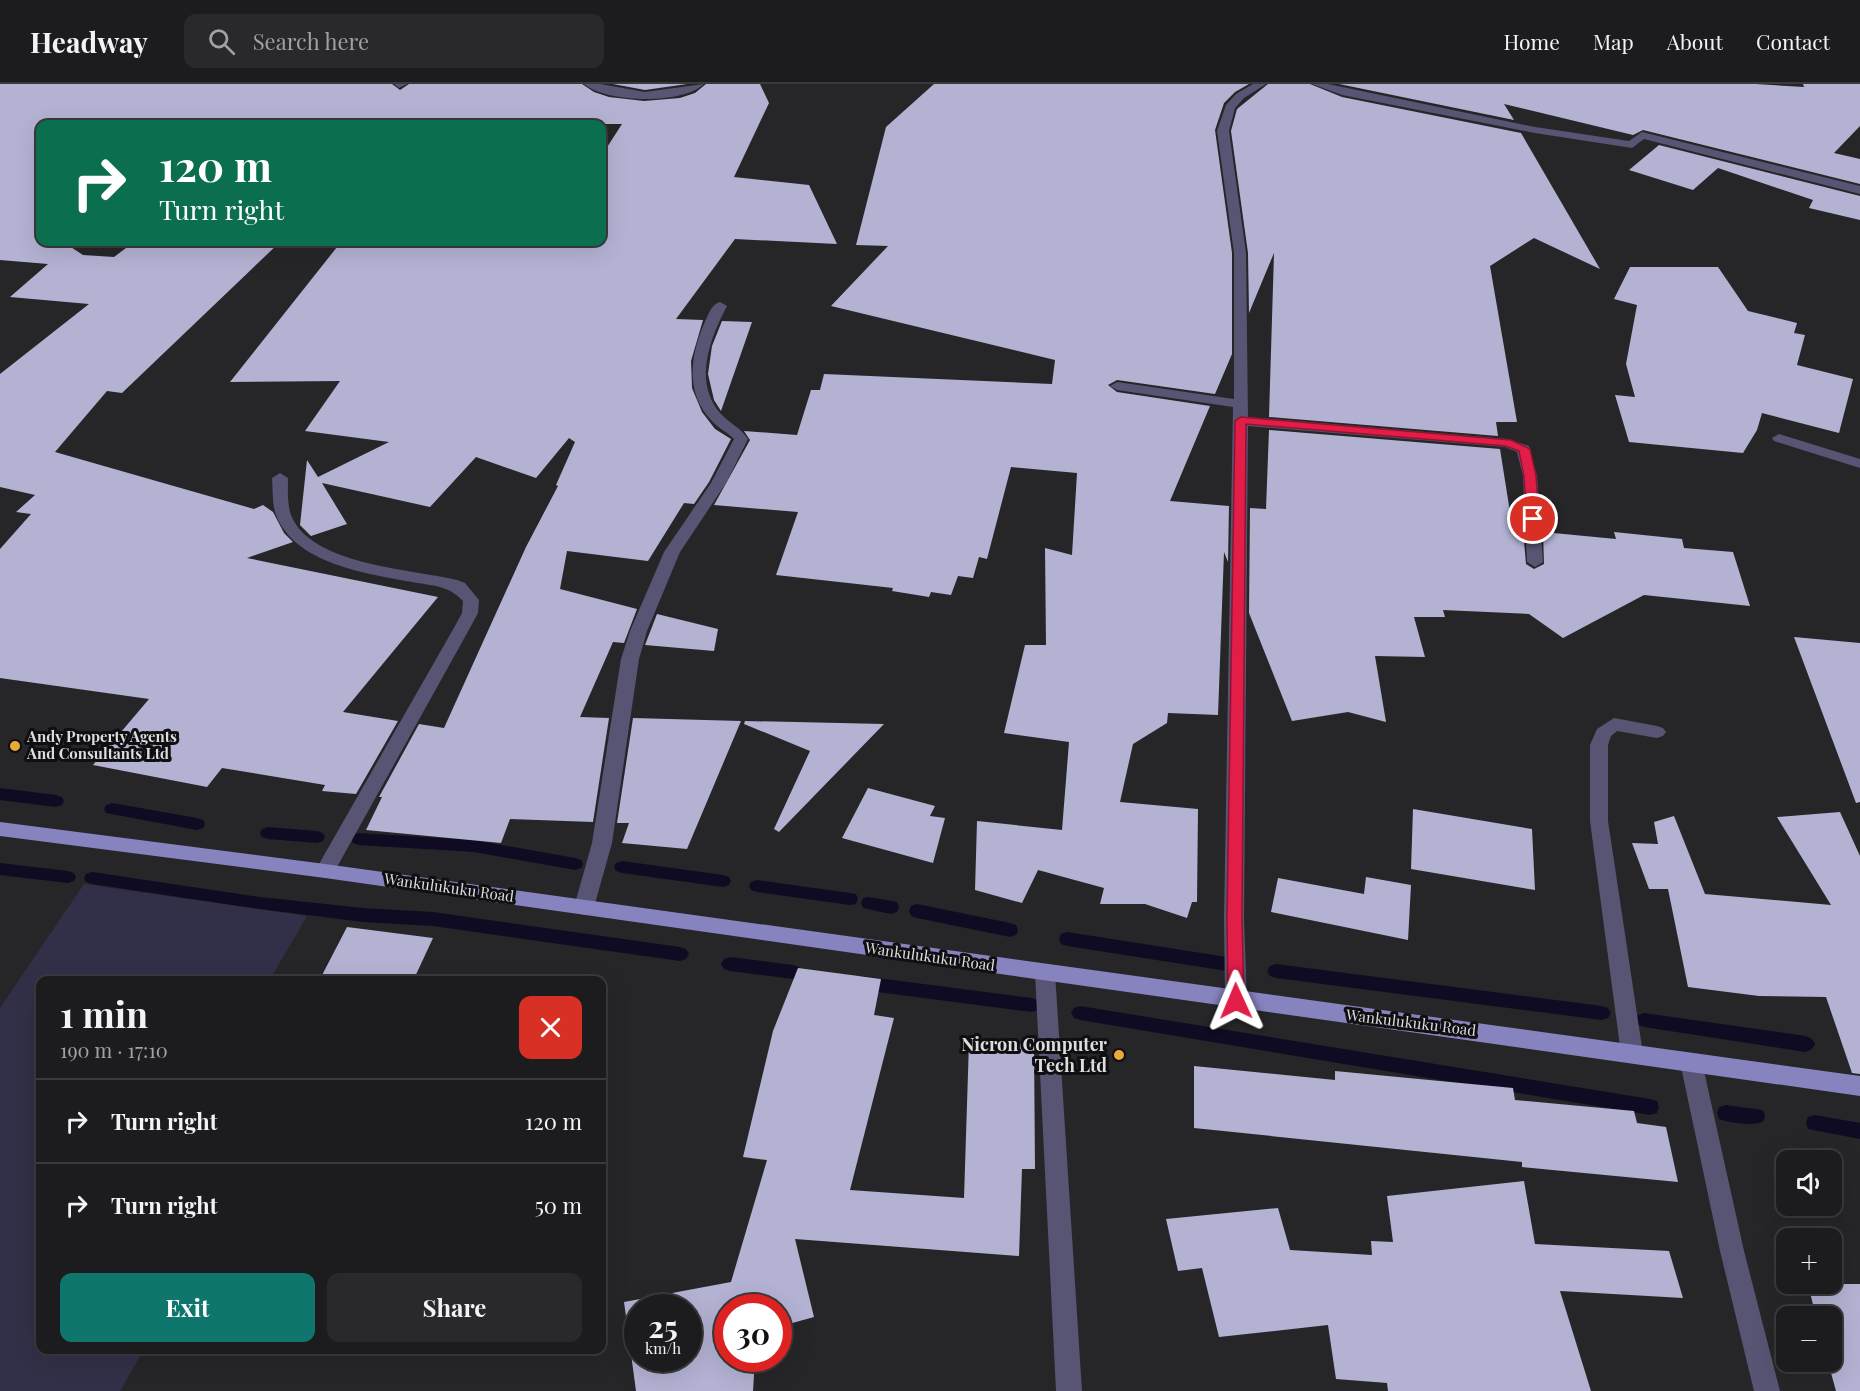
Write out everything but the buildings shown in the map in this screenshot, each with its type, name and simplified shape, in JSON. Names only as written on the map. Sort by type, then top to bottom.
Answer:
[{"type":"main road","name":"Wankulukuku Road","points":[[0,829],[325,871],[1236,1001],[1860,1086]]},
{"type":"street","points":[[589,84],[617,93],[653,96],[675,95],[699,84]]},
{"type":"street","points":[[1236,1001],[1234,918],[1241,412],[1240,253],[1224,155],[1223,131],[1230,107],[1240,96],[1261,84]]},
{"type":"street","points":[[1317,84],[1341,92],[1632,145],[1642,135],[1860,190]]},
{"type":"street","points":[[1336,84],[1370,84]]},
{"type":"street","points":[[584,907],[602,843],[630,659],[636,636],[672,552],[728,470],[741,439],[711,412],[702,396],[699,381],[699,364],[712,321],[720,306]]},
{"type":"street","points":[[1117,386],[1241,412],[1508,443],[1524,449],[1530,476],[1535,562]]},
{"type":"street","points":[[1779,438],[1860,464]]},
{"type":"street","points":[[280,478],[285,517],[298,534],[316,549],[344,561],[379,571],[451,584],[466,592],[471,600],[470,613],[325,871]]},
{"type":"street","points":[[1632,1054],[1599,821],[1599,745],[1603,733],[1614,724],[1657,732]]},
{"type":"street","points":[[1045,973],[1069,1391]]},
{"type":"street","points":[[1691,1062],[1732,1251],[1767,1391]]},
{"type":"shaded area","points":[[84,884],[307,916],[272,976],[36,976],[36,1354],[142,1354],[120,1391],[0,1391],[0,1008]]},
{"type":"waterway","points":[[0,794],[56,801]]},
{"type":"waterway","points":[[112,809],[197,824]]},
{"type":"waterway","points":[[268,833],[317,837]]},
{"type":"waterway","points":[[359,839],[474,846],[575,864]]},
{"type":"waterway","points":[[622,867],[723,881]]},
{"type":"waterway","points":[[0,869],[68,877]]},
{"type":"waterway","points":[[92,878],[260,903],[363,915],[433,919],[680,954]]},
{"type":"waterway","points":[[757,886],[850,899]]},
{"type":"waterway","points":[[869,903],[891,907]]},
{"type":"waterway","points":[[917,911],[1010,930]]},
{"type":"waterway","points":[[1067,939],[1227,964]]},
{"type":"waterway","points":[[730,964],[793,972]]},
{"type":"waterway","points":[[1276,971],[1602,1013]]},
{"type":"waterway","points":[[862,983],[1032,1005]]},
{"type":"waterway","points":[[1080,1013],[1650,1107]]},
{"type":"waterway","points":[[1644,1020],[1806,1044]]},
{"type":"waterway","points":[[1726,1113],[1756,1116]]},
{"type":"waterway","points":[[1815,1123],[1860,1131]]},
{"type":"place","name":"Andy Property Agents And Consultants Ltd","points":[[15,746]]},
{"type":"place","name":"Nicron Computer Tech Ltd","points":[[1119,1055]]},
{"type":"route","points":[[1236,1001],[1234,918],[1241,421],[1508,443],[1524,449],[1530,476],[1533,519]]}]
